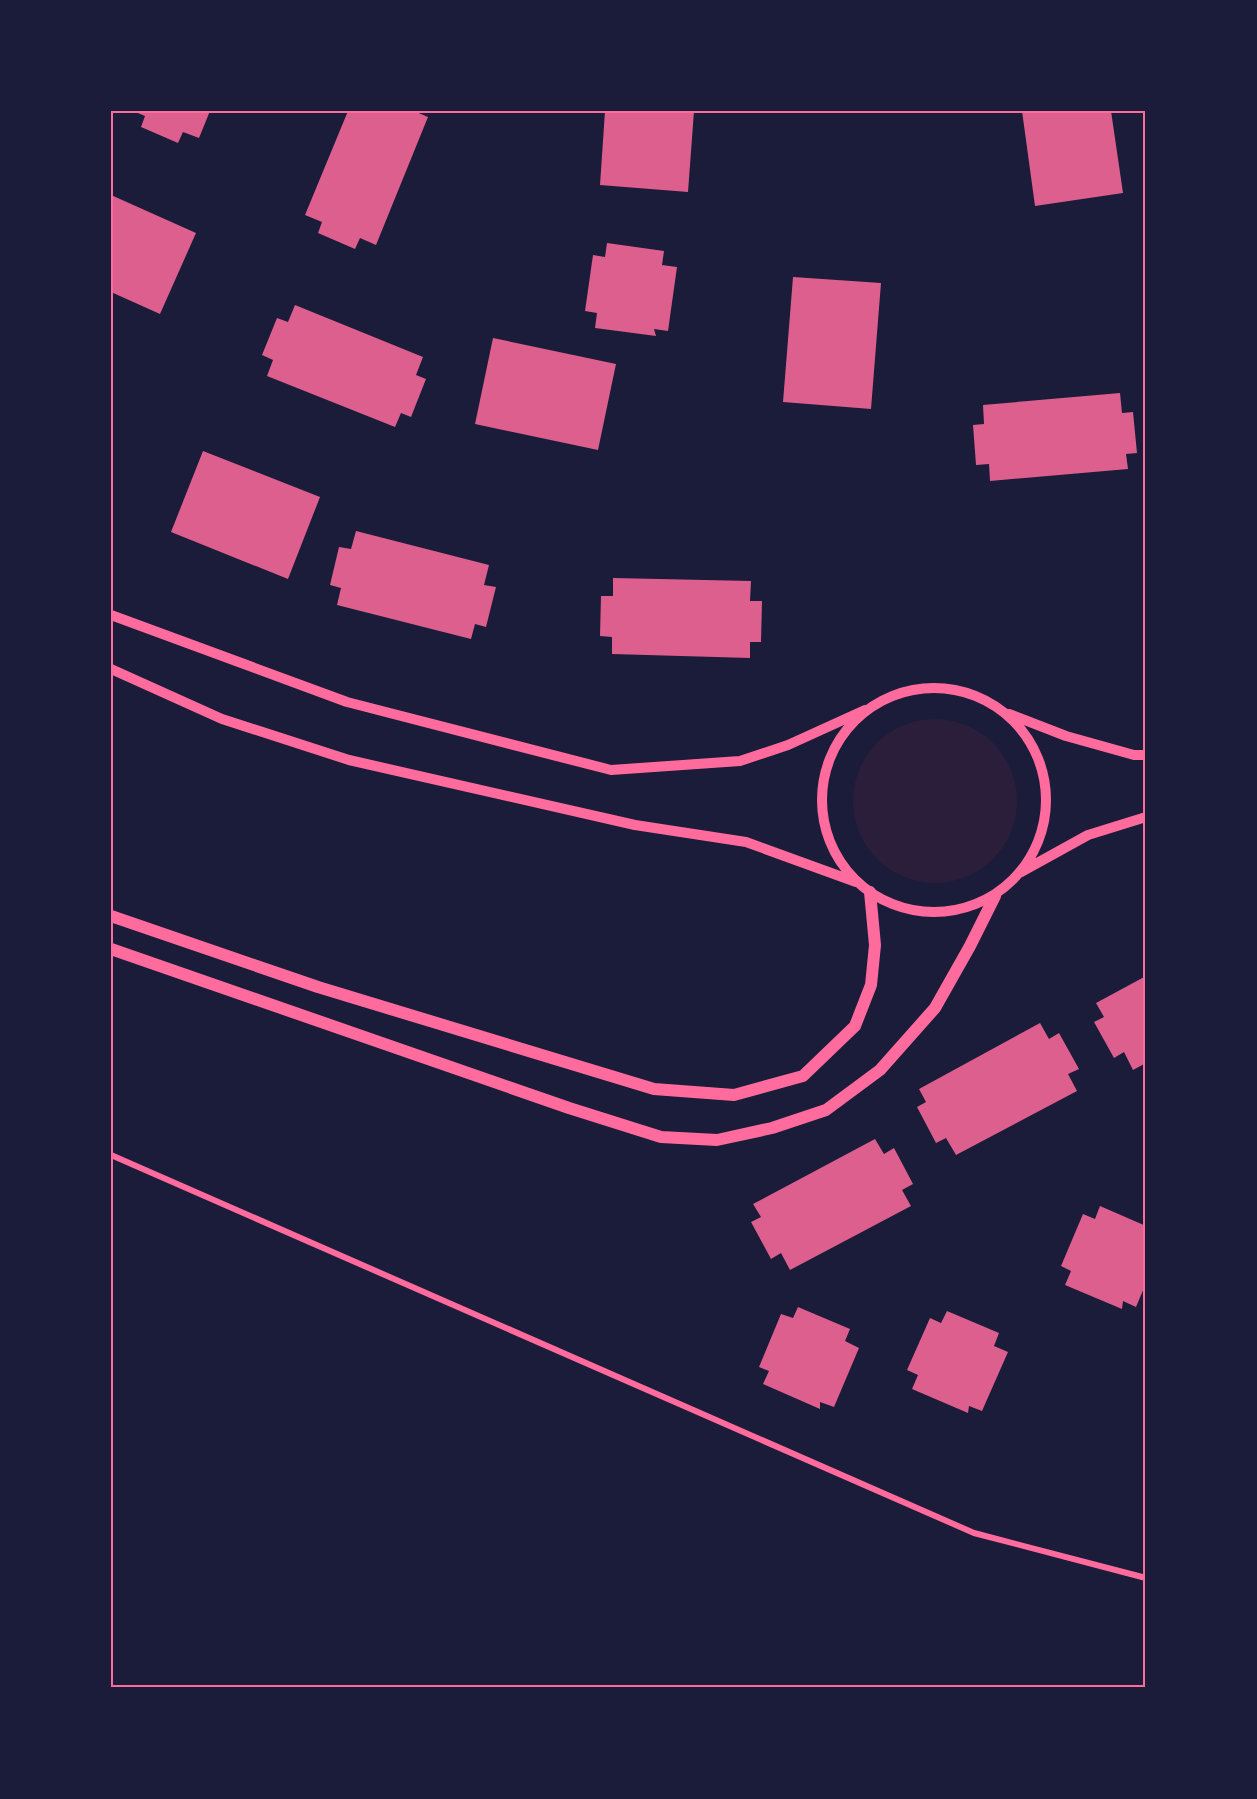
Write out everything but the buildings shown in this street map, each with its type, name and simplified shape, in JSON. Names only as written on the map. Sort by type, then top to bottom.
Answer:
[{"type":"main road","points":[[111,916],[318,987],[654,1089],[734,1095],[803,1076],[855,1026],[872,985],[875,945],[870,892]]},
{"type":"main road","points":[[111,949],[610,1121],[662,1137],[717,1140],[772,1128],[826,1110],[880,1070],[935,1008],[995,896]]},
{"type":"street","points":[[111,615],[347,702],[611,770],[740,761],[788,745],[901,692],[940,687],[975,695],[1005,713],[1066,736],[1134,755],[1146,755]]},
{"type":"street","points":[[111,669],[222,719],[349,760],[635,825],[746,842],[856,882],[889,904],[927,913],[962,910],[995,896],[1021,872],[1088,835],[1146,817]]},
{"type":"street","points":[[856,882],[832,851],[821,813],[823,774],[839,738],[865,710]]},
{"type":"street","points":[[1005,713],[1029,740],[1043,772],[1047,807],[1039,842],[1021,872]]},
{"type":"street","points":[[111,1155],[974,1533],[1146,1578]]},
{"type":"shaded area","points":[[935,719],[951,720],[966,725],[993,743],[1011,770],[1016,785],[1016,817],[1011,832],[993,859],[966,877],[951,882],[935,883],[919,882],[904,877],[877,859],[859,832],[854,817],[853,801],[854,785],[859,770],[877,743],[904,725],[919,720]]}]
